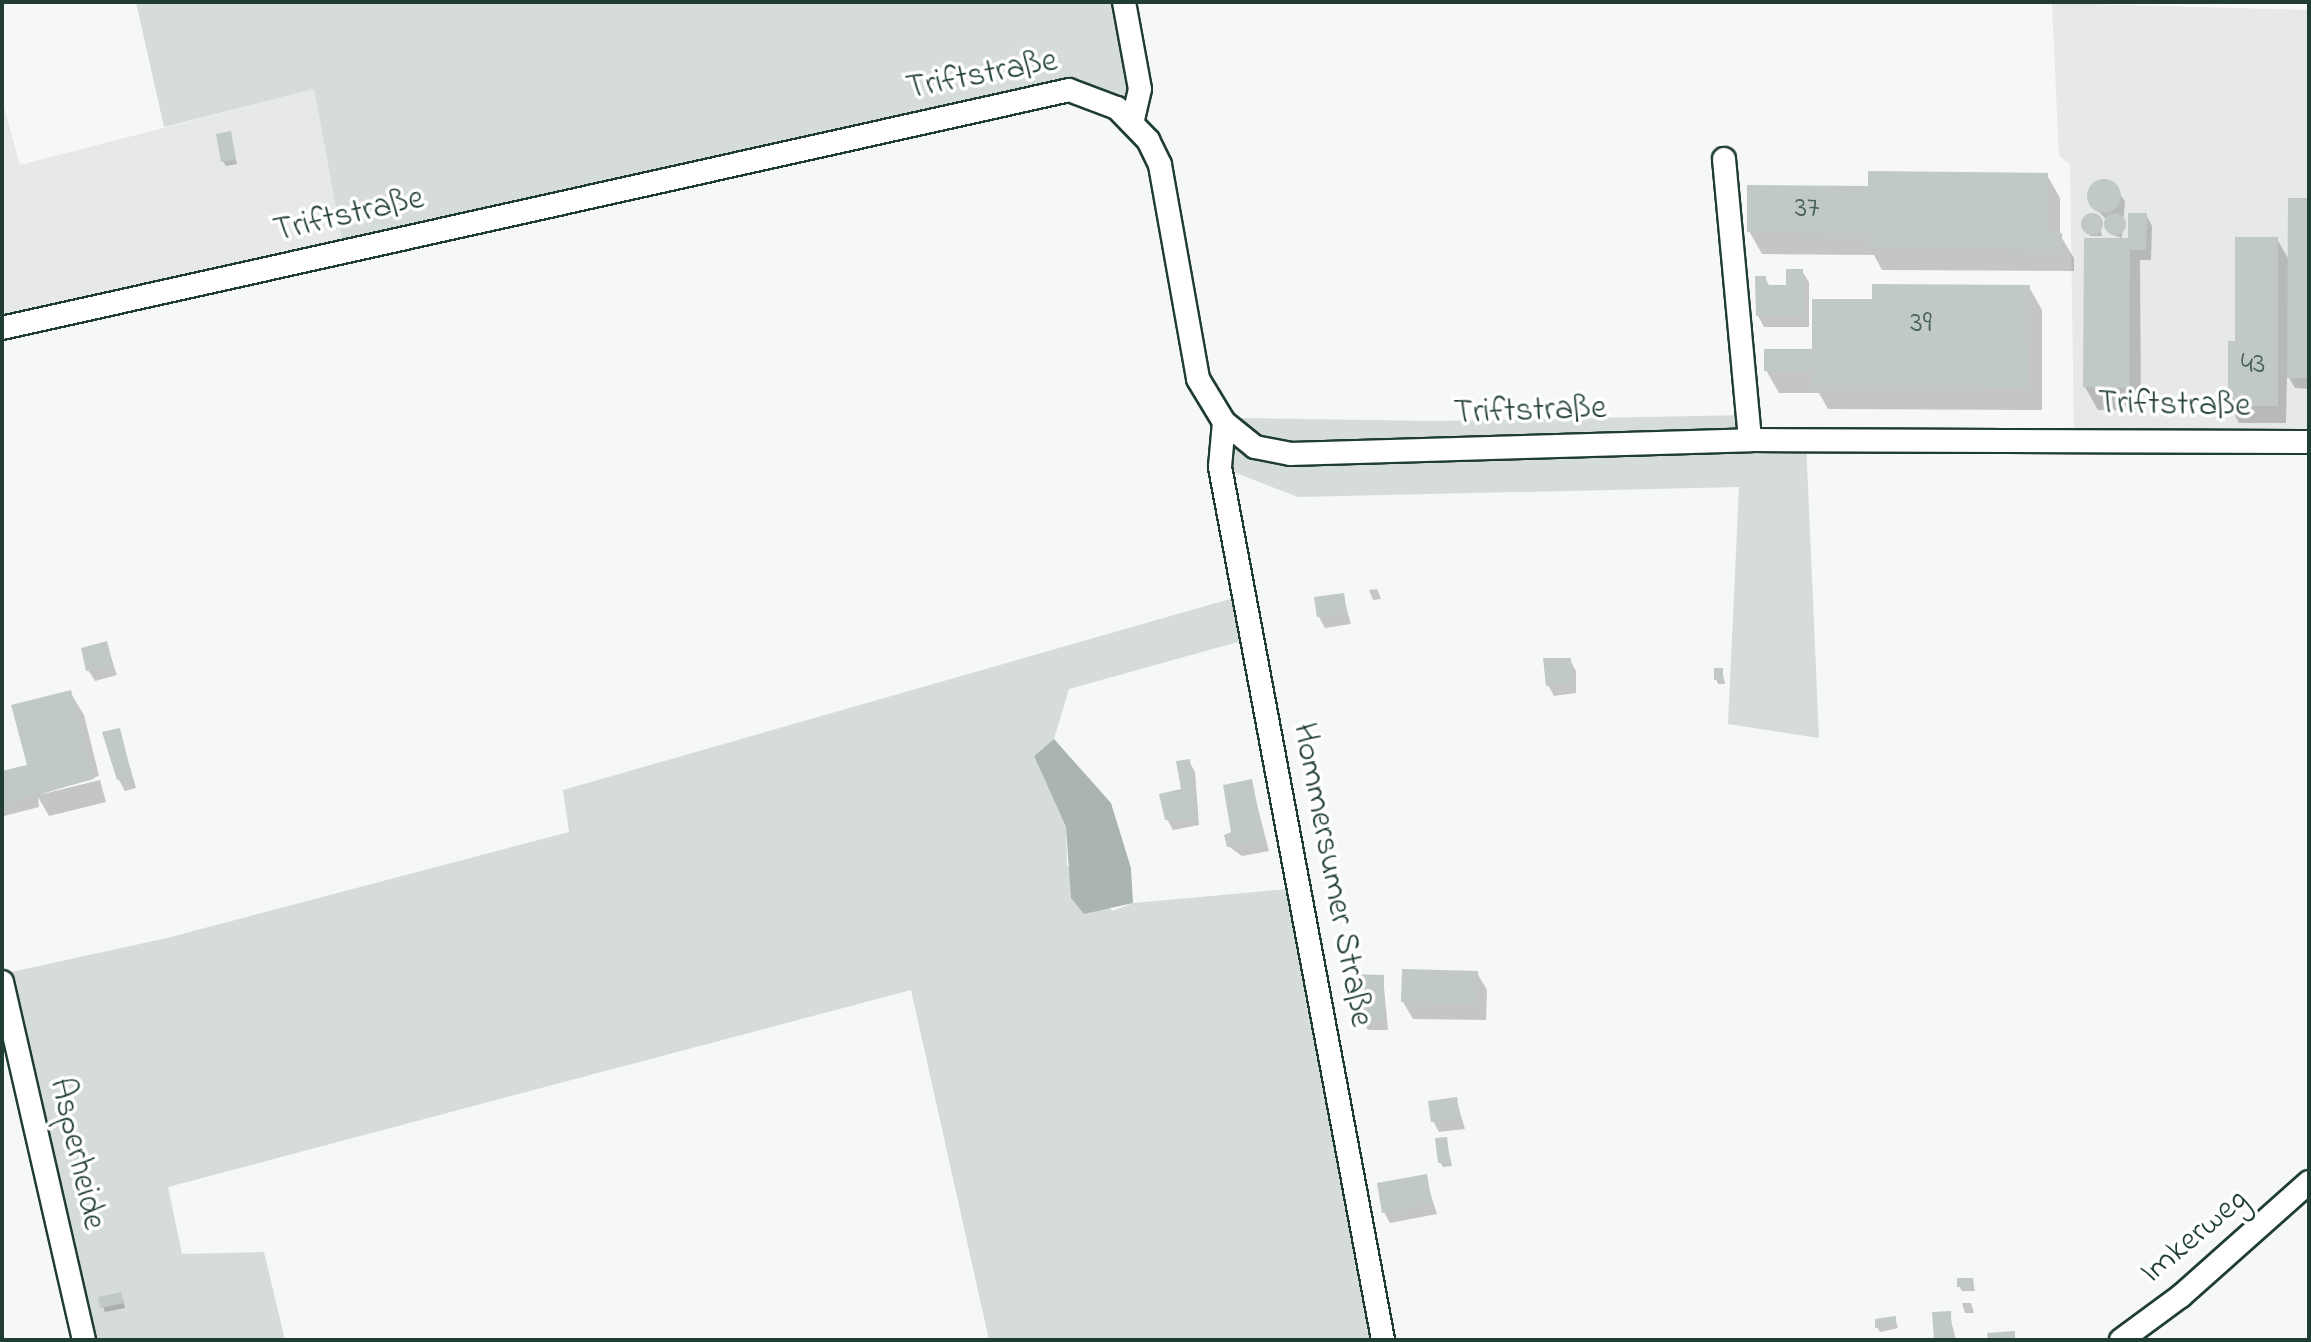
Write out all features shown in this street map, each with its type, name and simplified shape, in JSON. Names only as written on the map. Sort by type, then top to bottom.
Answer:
[{"type":"street","points":[[1124,2],[1140,89],[1133,120]]},
{"type":"street","name":"Triftstraße","points":[[2,328],[1069,90],[1090,94],[1133,120],[1160,165],[1198,379],[1224,422],[1255,447],[1290,454],[1750,440],[2309,442]]},
{"type":"street","points":[[1724,159],[1750,440]]},
{"type":"street","name":"Hommersumer Straße","points":[[1224,422],[1220,467],[1383,1340]]},
{"type":"street","name":"Asperheide","points":[[2,982],[84,1340]]},
{"type":"street","name":"Imkerweg","points":[[2121,1340],[2181,1296],[2309,1182]]},
{"type":"shaded area","points":[[136,2],[1124,2],[1133,120],[1090,94],[344,252],[314,89],[164,127]]},
{"type":"shaded area","points":[[2052,3],[2309,10],[2309,443],[2074,439],[2070,165],[2059,156]]},
{"type":"shaded area","points":[[314,89],[344,252],[2,328],[2,100],[20,165]]},
{"type":"shaded area","points":[[1749,415],[1751,440],[1806,440],[1819,738],[1728,724],[1739,487],[1298,497],[1220,467],[1224,422],[1243,418],[1433,421]]},
{"type":"shaded area","points":[[1244,595],[1252,638],[1069,689],[1054,739],[1034,756],[1066,827],[1067,865],[1113,911],[1133,903],[1299,888],[1383,1340],[989,1340],[911,990],[168,1187],[182,1254],[264,1252],[285,1340],[91,1340],[7,973],[167,938],[569,832],[563,790]]},
{"type":"shaded area","points":[[1054,739],[1111,803],[1131,868],[1133,903],[1084,914],[1071,898],[1066,827],[1034,756]]},
{"type":"building","points":[[231,131],[236,159],[221,162],[216,134]]},
{"type":"building","points":[[1868,171],[2048,173],[2048,232],[2062,233],[2062,249],[1867,247],[1867,233],[1747,232],[1747,185],[1868,186]]},
{"type":"building","points":[[2104,179],[2116,184],[2121,196],[2116,208],[2104,213],[2092,208],[2087,196],[2092,184]]},
{"type":"building","points":[[2288,198],[2309,198],[2309,378],[2287,378]]},
{"type":"building","points":[[2092,213],[2100,216],[2103,224],[2100,232],[2092,235],[2084,232],[2081,224],[2084,216]]},
{"type":"building","points":[[2115,213],[2123,216],[2126,224],[2123,232],[2115,235],[2107,232],[2104,224],[2107,216]]},
{"type":"building","points":[[2128,213],[2147,213],[2146,250],[2130,250],[2129,388],[2083,387],[2084,238],[2128,238]]},
{"type":"building","points":[[2235,237],[2278,237],[2278,406],[2228,406],[2228,341],[2235,341]]},
{"type":"building","points":[[1786,269],[1803,269],[1804,316],[1756,316],[1755,276],[1766,276],[1766,285],[1786,285]]},
{"type":"building","points":[[1872,284],[2030,285],[2029,387],[1812,386],[1812,371],[1764,371],[1764,349],[1812,349],[1812,299],[1872,299]]},
{"type":"building","points":[[1344,593],[1347,613],[1317,617],[1314,597]]},
{"type":"building","points":[[107,641],[113,664],[86,671],[81,648]]},
{"type":"building","points":[[1543,658],[1571,658],[1571,683],[1546,686]]},
{"type":"building","points":[[1714,668],[1723,668],[1723,680],[1714,680]]},
{"type":"building","points":[[71,690],[94,779],[2,804],[2,771],[27,765],[11,705]]},
{"type":"building","points":[[120,728],[132,777],[117,780],[102,732]]},
{"type":"building","points":[[1190,759],[1195,820],[1165,820],[1159,794],[1181,789],[1176,761]]},
{"type":"building","points":[[1252,779],[1264,840],[1227,847],[1224,835],[1231,832],[1223,785]]},
{"type":"building","points":[[1402,969],[1478,971],[1477,1004],[1401,1002]]},
{"type":"building","points":[[1349,974],[1384,975],[1383,1020],[1359,1019],[1359,993],[1348,993]]},
{"type":"building","points":[[1457,1097],[1460,1118],[1431,1122],[1428,1101]]},
{"type":"building","points":[[1447,1137],[1450,1162],[1438,1163],[1435,1138]]},
{"type":"building","points":[[1427,1174],[1432,1204],[1382,1213],[1377,1183]]},
{"type":"building","points":[[1957,1278],[1973,1278],[1974,1286],[1957,1287]]},
{"type":"building","points":[[121,1292],[124,1303],[100,1308],[98,1297]]},
{"type":"building","points":[[1951,1311],[1952,1340],[1934,1340],[1932,1312]]},
{"type":"building","points":[[1896,1316],[1896,1324],[1875,1328],[1875,1319]]},
{"type":"building","points":[[2015,1331],[2015,1340],[1988,1340],[1987,1333]]}]
